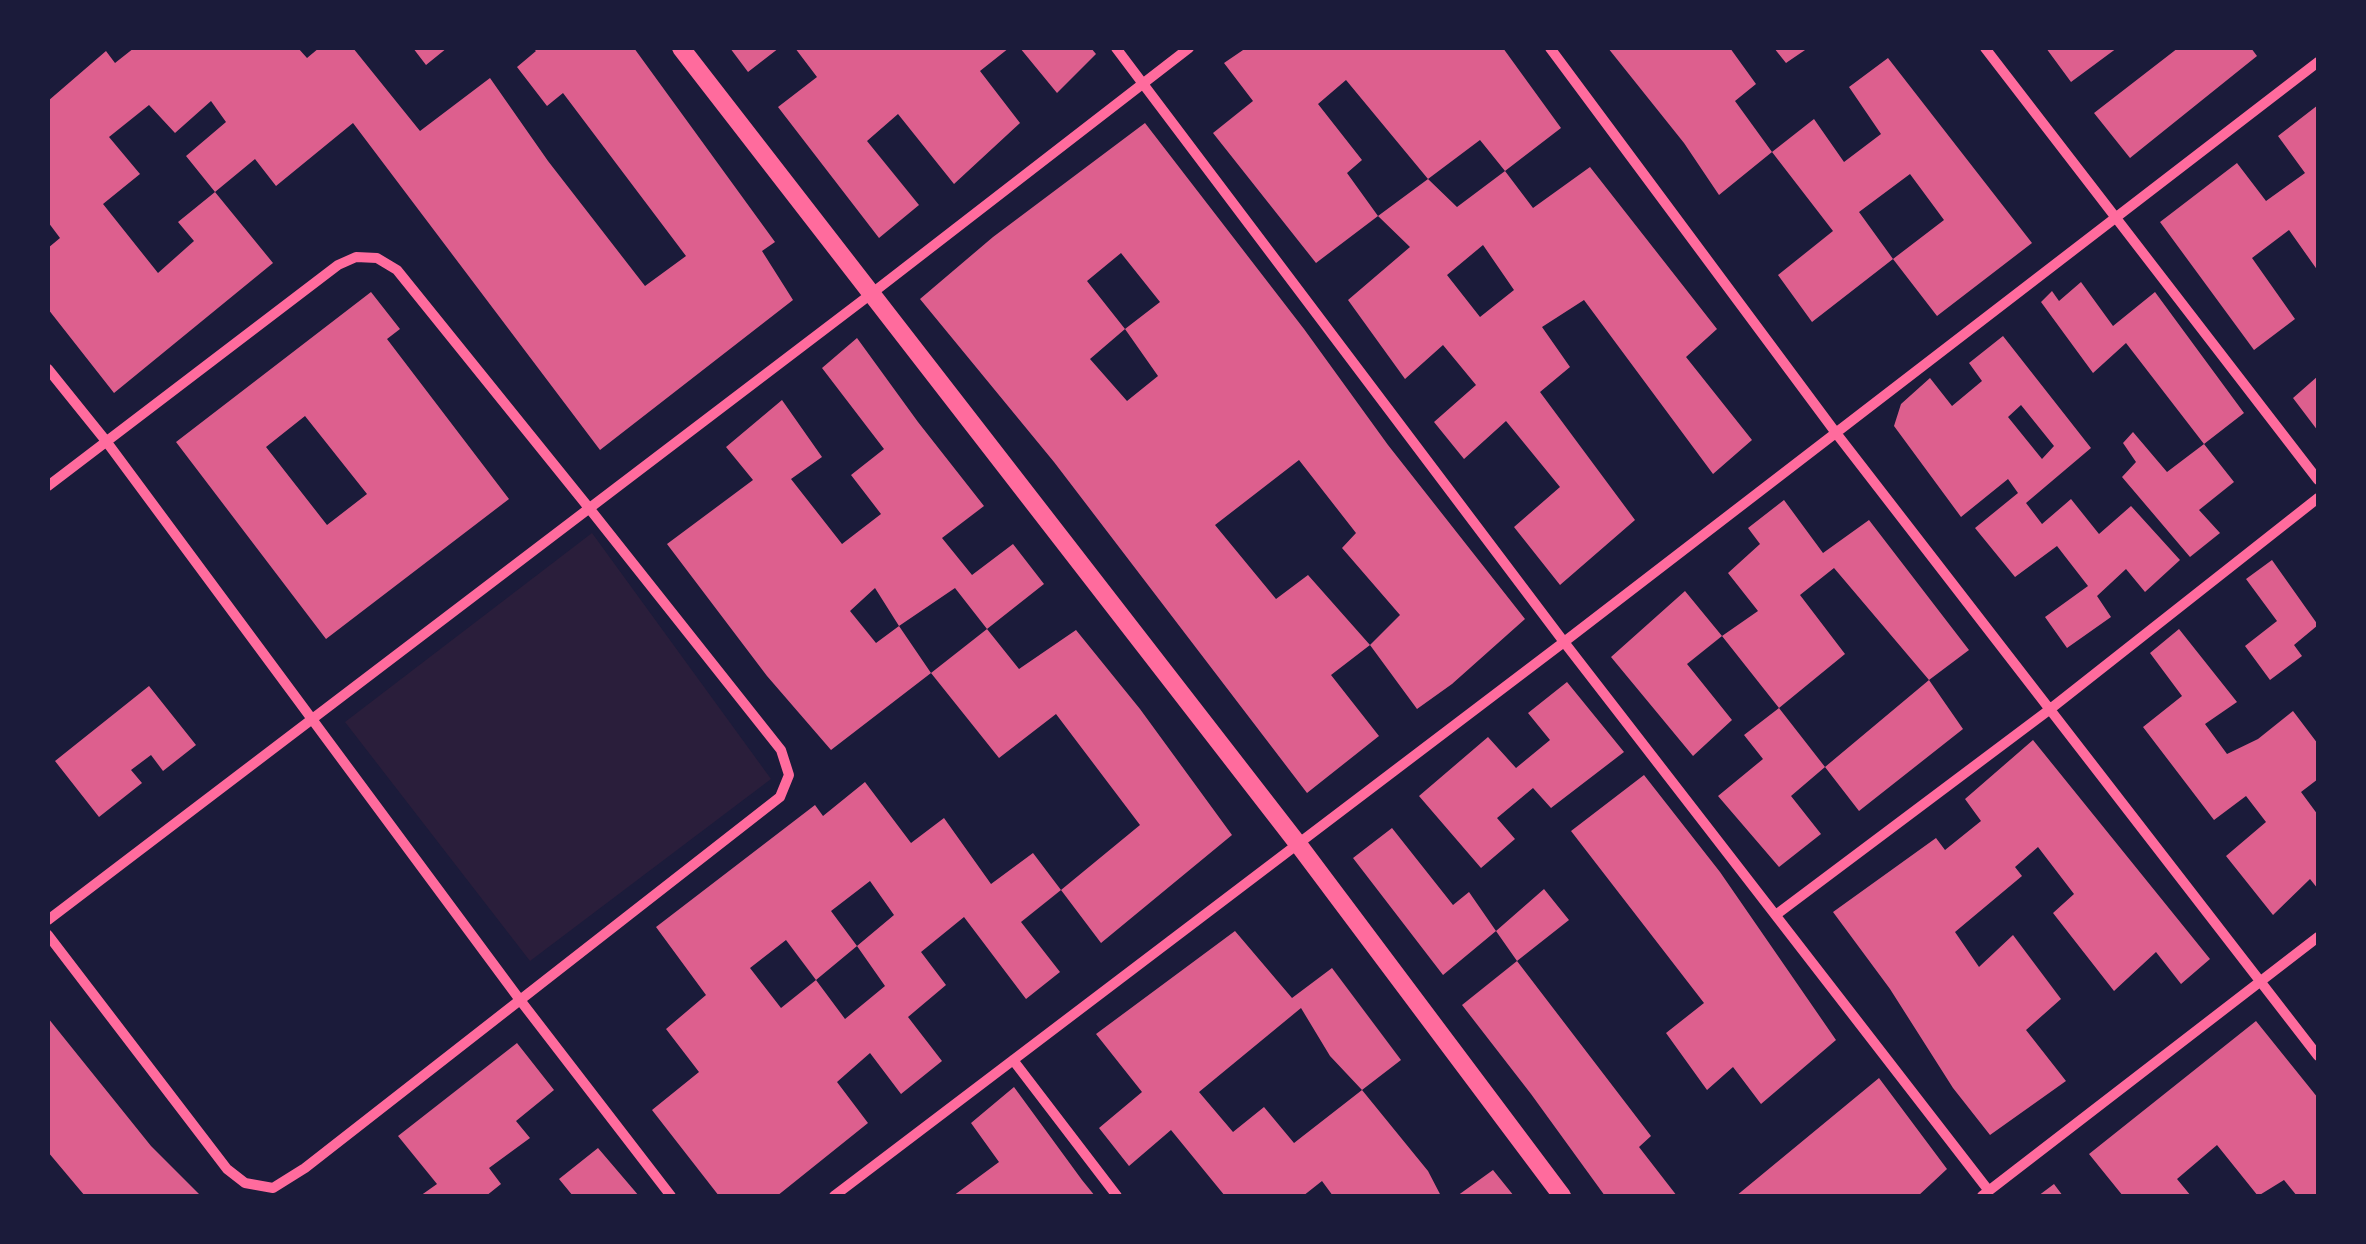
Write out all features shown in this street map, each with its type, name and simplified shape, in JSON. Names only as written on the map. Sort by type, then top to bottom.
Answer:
[{"type":"street","points":[[681,48],[1298,844],[1562,1196]]},
{"type":"street","points":[[1116,48],[1564,642],[1778,914],[1986,1194],[2318,937]]},
{"type":"street","points":[[48,920],[1189,48]]},
{"type":"street","points":[[1550,48],[1836,433],[2318,1056]]},
{"type":"street","points":[[1984,48],[2318,480]]},
{"type":"street","points":[[834,1196],[1564,642],[2318,62]]},
{"type":"street","points":[[48,486],[338,265],[356,257],[378,258],[397,270],[589,508],[781,750],[788,774],[780,797],[305,1168],[273,1188],[245,1184],[227,1169],[48,935]]},
{"type":"street","points":[[48,369],[106,441],[520,1000],[671,1196]]},
{"type":"street","points":[[1778,914],[2049,710],[2318,498]]},
{"type":"street","points":[[1013,1060],[1117,1196]]},
{"type":"shaded area","points":[[592,533],[771,779],[530,961],[345,722]]},
{"type":"building","points":[[134,48],[298,48],[307,58],[319,48],[353,48],[420,131],[490,78],[548,161],[645,286],[686,256],[563,93],[547,106],[517,67],[536,51],[533,48],[634,48],[775,242],[762,251],[793,300],[600,450],[353,123],[276,186],[255,159],[215,192],[273,263],[114,393],[48,309],[48,248],[60,238],[48,222],[48,101],[106,51],[115,63]],"holes":[[[211,101],[226,122],[186,156],[215,192],[178,222],[194,241],[158,273],[103,204],[140,174],[109,137],[149,105],[175,133]]]},
{"type":"building","points":[[413,48],[447,48],[426,65]]},
{"type":"building","points":[[730,48],[779,48],[748,72]]},
{"type":"building","points":[[795,48],[1009,48],[980,71],[1020,123],[954,184],[898,114],[867,141],[919,205],[879,238],[778,107],[817,77]]},
{"type":"building","points":[[1020,48],[1091,48],[1096,54],[1057,93]]},
{"type":"building","points":[[1246,48],[1503,48],[1561,128],[1505,171],[1480,140],[1428,179],[1346,80],[1318,104],[1362,160],[1347,173],[1378,216],[1316,263],[1213,133],[1253,101],[1224,63]]},
{"type":"building","points":[[1608,48],[1730,48],[1756,84],[1735,101],[1772,152],[1719,195],[1684,143]]},
{"type":"building","points":[[1774,48],[1808,48],[1786,63]]},
{"type":"building","points":[[2046,48],[2117,48],[2071,82]]},
{"type":"building","points":[[2178,48],[2251,48],[2257,56],[2130,158],[2094,113]]},
{"type":"building","points":[[1888,58],[2032,243],[1937,316],[1893,259],[1812,322],[1778,275],[1833,231],[1772,152],[1814,119],[1844,162],[1881,134],[1849,87]],"holes":[[[1910,174],[1944,220],[1893,259],[1859,212]]]},
{"type":"building","points":[[2318,105],[2318,271],[2289,230],[2252,258],[2295,319],[2254,350],[2160,222],[2237,163],[2266,201],[2305,173],[2278,136]]},
{"type":"building","points":[[1145,123],[1525,619],[1452,684],[1417,709],[1370,645],[1331,675],[1379,736],[1307,793],[1054,462],[920,299],[993,237]],"holes":[[[1121,253],[1160,302],[1125,329],[1087,281]],[[1125,329],[1158,376],[1127,401],[1090,359]],[[1299,460],[1356,533],[1342,548],[1400,615],[1370,645],[1308,575],[1276,599],[1215,525]]]},
{"type":"building","points":[[1590,167],[1717,329],[1686,357],[1752,440],[1713,474],[1584,300],[1542,327],[1570,367],[1540,392],[1635,520],[1560,585],[1514,527],[1560,487],[1506,421],[1464,459],[1434,422],[1476,385],[1443,345],[1405,379],[1348,300],[1410,247],[1378,216],[1428,179],[1457,207],[1505,171],[1533,208]],"holes":[[[1483,245],[1514,290],[1480,317],[1447,275]]]},
{"type":"building","points":[[2081,282],[2113,326],[2155,292],[2244,413],[2204,444],[2126,343],[2093,373],[2041,302],[2052,291],[2059,301]]},
{"type":"building","points":[[371,292],[400,329],[387,339],[509,499],[326,639],[176,442]],"holes":[[[305,416],[367,494],[327,525],[266,447]]]},
{"type":"building","points":[[2003,336],[2091,448],[2026,503],[2042,524],[2071,499],[2099,534],[2131,506],[2180,560],[2145,592],[2126,569],[2097,596],[2111,617],[2067,648],[2045,617],[2088,586],[2057,546],[2015,577],[1975,528],[2018,493],[2008,479],[1961,517],[1894,426],[1901,404],[1930,378],[1952,406],[1982,381],[1969,363]],"holes":[[[2021,405],[2054,446],[2042,459],[2008,417]]]},
{"type":"building","points":[[857,338],[984,506],[942,538],[972,575],[1013,544],[1044,584],[987,629],[955,588],[899,626],[931,673],[831,750],[767,676],[667,544],[753,480],[726,447],[782,400],[822,457],[791,479],[842,544],[881,514],[851,475],[884,449],[822,368]],"holes":[[[875,588],[899,626],[876,643],[850,611]]]},
{"type":"building","points":[[2318,376],[2318,431],[2293,398]]},
{"type":"building","points":[[2133,432],[2167,472],[2204,444],[2234,482],[2199,510],[2220,533],[2190,557],[2122,477],[2136,462],[2123,443]]},
{"type":"building","points":[[1784,500],[1823,553],[1869,520],[1969,650],[1929,680],[1834,568],[1800,595],[1845,654],[1779,708],[1722,636],[1758,611],[1728,573],[1760,544],[1748,528]]},
{"type":"building","points":[[2272,560],[2318,625],[2294,645],[2302,656],[2270,680],[2245,646],[2277,621],[2246,579]]},
{"type":"building","points":[[1685,591],[1722,636],[1687,664],[1732,720],[1693,756],[1611,657]]},
{"type":"building","points":[[987,629],[1019,669],[1076,630],[1140,709],[1232,835],[1101,943],[1061,890],[1140,825],[1056,714],[999,758],[931,673]]},
{"type":"building","points":[[2179,629],[2237,702],[2205,724],[2227,754],[2258,739],[2293,711],[2318,744],[2318,779],[2301,792],[2318,815],[2318,889],[2310,879],[2273,915],[2226,856],[2266,822],[2246,796],[2214,820],[2143,727],[2182,696],[2150,653]]},
{"type":"building","points":[[1929,680],[1963,729],[1859,811],[1825,767]]},
{"type":"building","points":[[1567,682],[1624,752],[1551,808],[1533,788],[1497,818],[1515,839],[1481,868],[1419,796],[1488,737],[1516,768],[1550,740],[1528,713]]},
{"type":"building","points":[[149,686],[196,745],[163,771],[151,755],[131,770],[142,783],[99,817],[55,761]]},
{"type":"building","points":[[1779,708],[1825,767],[1791,796],[1821,834],[1779,867],[1718,796],[1763,759],[1744,735]]},
{"type":"building","points":[[2033,740],[2210,959],[2181,984],[2156,952],[2114,991],[2053,913],[2074,894],[2038,847],[2015,867],[2022,876],[1955,932],[1979,967],[2013,935],[2061,999],[2026,1030],[2066,1081],[1990,1135],[1953,1088],[1890,989],[1833,912],[1936,838],[1945,850],[1981,821],[1965,799]]},
{"type":"building","points":[[1644,775],[1720,872],[1836,1040],[1761,1104],[1733,1067],[1707,1090],[1666,1033],[1704,1003],[1571,831]]},
{"type":"building","points":[[865,782],[911,843],[944,818],[991,884],[1033,853],[1061,890],[1021,922],[1060,972],[1026,999],[964,917],[921,952],[946,985],[908,1017],[942,1061],[901,1094],[870,1053],[837,1082],[868,1123],[777,1196],[719,1196],[652,1110],[699,1072],[666,1029],[706,995],[656,927],[815,805],[823,816]],"holes":[[[870,881],[894,915],[857,946],[831,911]],[[786,940],[816,980],[781,1008],[750,968]],[[857,946],[885,986],[845,1019],[816,980]]]},
{"type":"building","points":[[1392,828],[1453,905],[1469,892],[1496,931],[1443,975],[1353,858]]},
{"type":"building","points":[[1544,889],[1569,920],[1517,961],[1496,931]]},
{"type":"building","points":[[1235,931],[1292,998],[1332,968],[1401,1060],[1362,1090],[1428,1171],[1441,1196],[1333,1196],[1322,1181],[1303,1196],[1225,1196],[1171,1130],[1129,1166],[1099,1128],[1142,1092],[1096,1034]],"holes":[[[1301,1008],[1330,1056],[1362,1090],[1294,1143],[1264,1107],[1233,1132],[1199,1092]]]},
{"type":"building","points":[[1517,961],[1651,1136],[1639,1147],[1677,1196],[1605,1196],[1462,1005]]},
{"type":"building","points":[[48,1018],[151,1146],[201,1196],[85,1196],[48,1152]]},
{"type":"building","points":[[2256,1021],[2318,1098],[2318,1196],[2297,1196],[2284,1180],[2258,1196],[2217,1145],[2177,1179],[2191,1196],[2123,1196],[2089,1154]]},
{"type":"building","points":[[517,1043],[554,1090],[516,1121],[530,1138],[489,1168],[501,1184],[486,1196],[420,1196],[437,1184],[398,1136]]},
{"type":"building","points":[[1879,1078],[1947,1169],[1918,1196],[1736,1196]]},
{"type":"building","points":[[1014,1087],[1095,1196],[953,1196],[999,1162],[971,1123]]},
{"type":"building","points":[[598,1148],[639,1196],[573,1196],[559,1179]]},
{"type":"building","points":[[1493,1170],[1514,1196],[1457,1196]]},
{"type":"building","points":[[2054,1184],[2063,1196],[2038,1196]]}]
